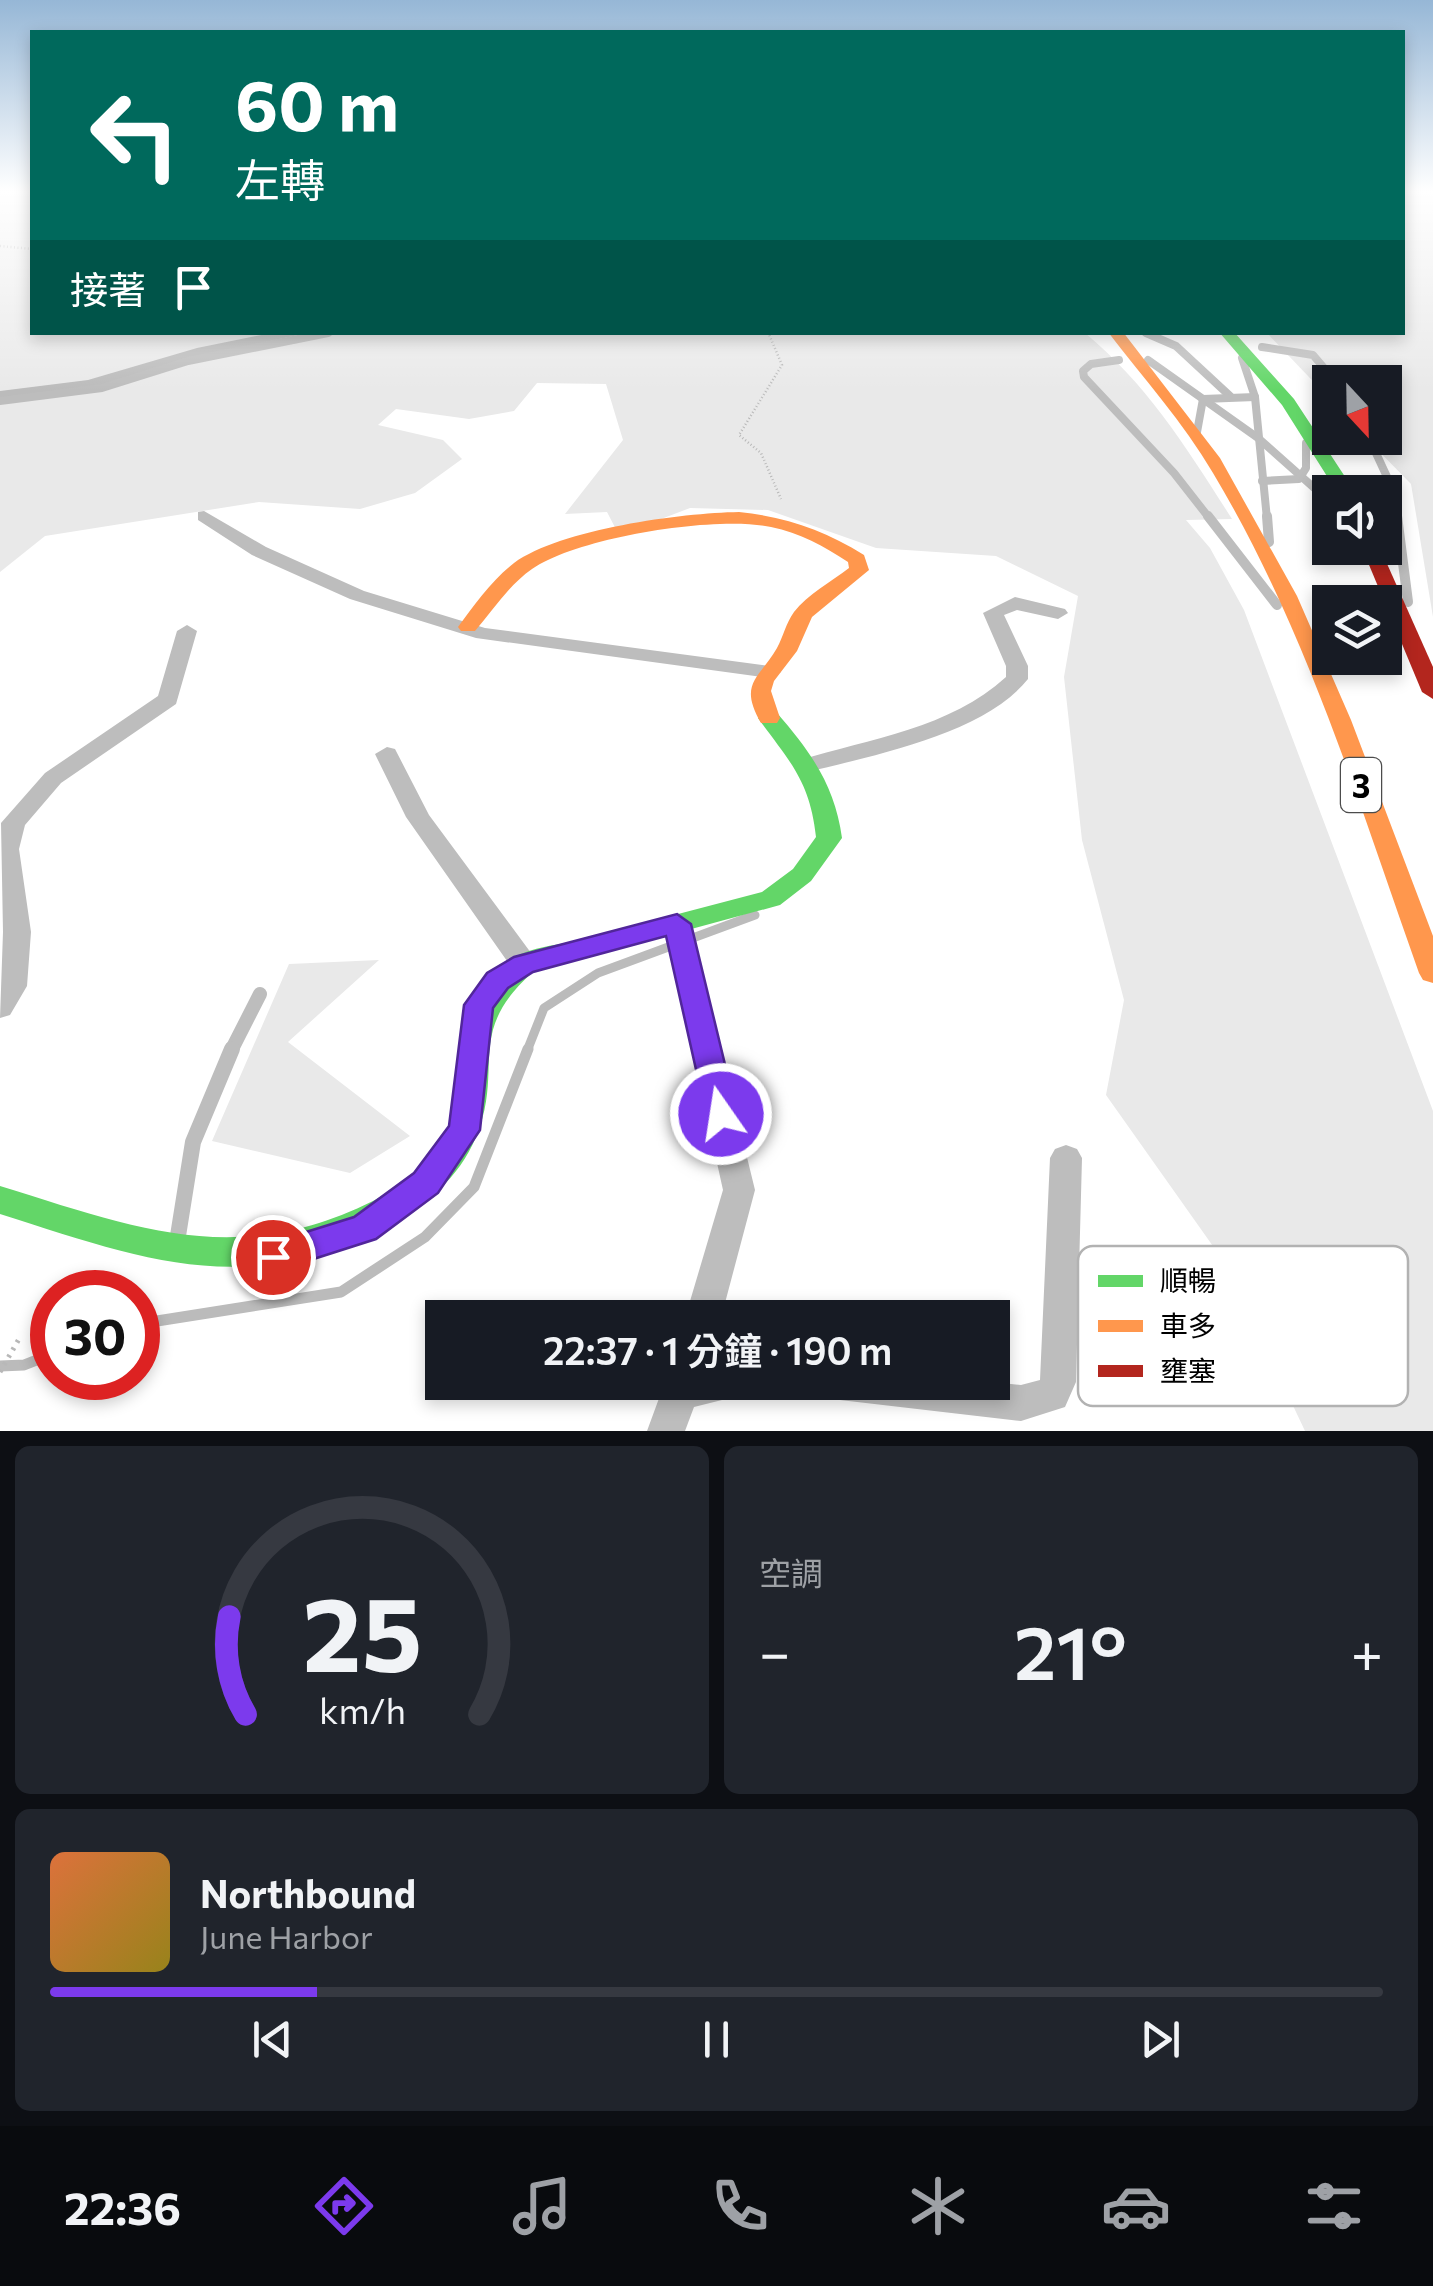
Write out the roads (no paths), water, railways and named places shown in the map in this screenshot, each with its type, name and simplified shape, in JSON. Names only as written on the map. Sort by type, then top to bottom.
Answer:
[{"type":"main road","points":[[1230,336],[1306,426],[1336,475]]},
{"type":"main road","name":"3","points":[[1128,345],[1197,434],[1272,566],[1433,973]]},
{"type":"main road","points":[[0,1200],[177,1252],[273,1257],[364,1228],[426,1183],[464,1130],[478,1005],[498,980],[524,964],[681,939],[771,898],[802,874],[829,838],[825,794],[808,764],[765,714],[760,691],[786,651],[803,614],[852,577],[860,564],[823,537],[761,518],[689,516],[538,557],[520,569],[468,627]]},
{"type":"main road","points":[[1379,565],[1433,692]]},
{"type":"street","points":[[204,516],[259,551],[357,595],[468,627],[513,639],[770,672]]},
{"type":"street","points":[[808,764],[967,714],[994,700],[1018,679],[1017,666],[993,612],[1015,603],[1058,613]]},
{"type":"street","points":[[0,1007],[13,986],[16,932],[6,849],[13,823],[52,778],[168,699],[188,631]]},
{"type":"street","points":[[386,754],[418,817],[524,964]]},
{"type":"street","points":[[681,939],[739,1190],[707,1300]]},
{"type":"street","points":[[994,1400],[1020,1403],[1052,1394],[1058,1382],[1066,1158]]},
{"type":"street","points":[[666,1431],[678,1400]]},
{"type":"lane","points":[[0,402],[102,388],[202,358],[317,335]]},
{"type":"lane","points":[[1176,346],[1178,335]]},
{"type":"lane","points":[[1230,336],[1254,397],[1272,566]]},
{"type":"lane","points":[[1128,345],[1207,398],[1312,485]]},
{"type":"lane","points":[[1230,396],[1203,376],[1176,346],[1128,345],[1083,371],[1084,377],[1174,473],[1304,639]]},
{"type":"lane","points":[[1262,347],[1313,355],[1322,365]]},
{"type":"lane","points":[[1197,434],[1207,398],[1203,376]]},
{"type":"lane","points":[[1207,398],[1254,397]]},
{"type":"lane","points":[[1303,476],[1306,426]]},
{"type":"lane","points":[[1377,455],[1394,492],[1412,644]]},
{"type":"lane","points":[[1262,481],[1294,481],[1303,476]]},
{"type":"lane","points":[[177,1252],[179,1196],[188,1150],[207,1097],[260,994]]},
{"type":"waterway","points":[[0,396],[90,385],[203,351],[288,335]]},
{"type":"waterway","points":[[527,1051],[544,1008],[598,973],[755,915]]},
{"type":"waterway","points":[[160,1321],[341,1292],[425,1237],[474,1187],[528,1049]]},
{"type":"waterway","points":[[0,1366],[30,1363]]}]
